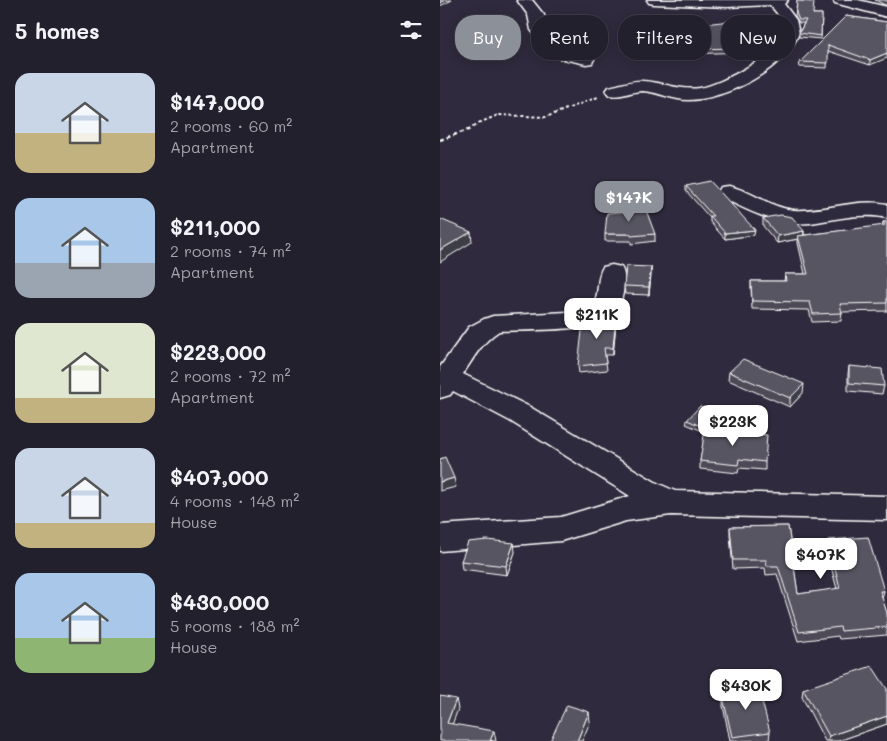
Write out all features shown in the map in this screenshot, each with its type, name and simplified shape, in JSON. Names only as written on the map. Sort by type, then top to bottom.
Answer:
[{"type":"street","points":[[524,0],[536,15]]},
{"type":"street","points":[[615,91],[642,86],[693,94],[715,90],[737,82],[784,45],[791,35],[791,24],[778,0],[726,3],[654,0]]},
{"type":"street","points":[[840,0],[887,12]]},
{"type":"street","points":[[728,192],[783,216],[810,216],[863,208],[887,211]]},
{"type":"street","points":[[612,272],[611,296],[599,316],[493,324],[478,333],[470,342],[444,384],[520,414],[646,491],[671,502]]},
{"type":"street","points":[[440,538],[561,529],[626,509],[671,502],[887,508]]},
{"type":"path","points":[[440,140],[468,130],[486,118],[498,115],[546,117],[615,91]]},
{"type":"building","points":[[797,1],[814,2],[813,14],[822,14],[821,36],[799,33],[806,20],[799,20],[796,13]]},
{"type":"building","points":[[846,16],[887,22],[887,53],[870,60],[828,45],[828,63],[800,62]]},
{"type":"building","points":[[721,22],[721,48],[711,49],[711,23]]},
{"type":"building","points":[[710,181],[755,230],[725,233],[710,216],[713,216],[686,186]]},
{"type":"building","points":[[646,210],[655,234],[631,236],[631,234],[605,234],[607,213]]},
{"type":"building","points":[[781,215],[792,217],[804,231],[778,236],[763,218]]},
{"type":"building","points":[[440,219],[471,232],[440,250]]},
{"type":"building","points":[[883,222],[887,222],[887,303],[840,304],[842,313],[813,314],[810,302],[752,301],[751,281],[786,281],[785,274],[808,274],[798,236],[885,225]]},
{"type":"building","points":[[626,266],[651,267],[649,287],[624,286]]},
{"type":"building","points":[[605,316],[616,316],[613,348],[604,348],[606,363],[578,366],[583,322]]},
{"type":"building","points":[[743,359],[804,384],[790,398],[729,372]]},
{"type":"building","points":[[849,366],[882,369],[884,386],[849,383]]},
{"type":"building","points":[[700,406],[721,414],[708,429],[687,420]]},
{"type":"building","points":[[705,429],[767,435],[765,462],[739,459],[738,465],[700,461]]},
{"type":"building","points":[[445,457],[454,478],[440,482],[440,459]]},
{"type":"building","points":[[788,526],[798,594],[840,588],[828,540],[868,537],[884,591],[880,591],[887,613],[887,627],[841,631],[840,627],[799,632],[778,566],[767,566],[766,560],[733,560],[730,527]]},
{"type":"building","points":[[487,540],[514,543],[506,566],[461,561],[468,542]]},
{"type":"building","points":[[872,666],[887,689],[887,716],[829,736],[803,689]]},
{"type":"building","points":[[757,682],[770,732],[732,737],[723,697],[733,696],[730,685]]},
{"type":"building","points":[[440,696],[456,699],[447,723],[494,731],[490,741],[440,741]]},
{"type":"building","points":[[567,705],[589,712],[577,741],[550,741]]}]
